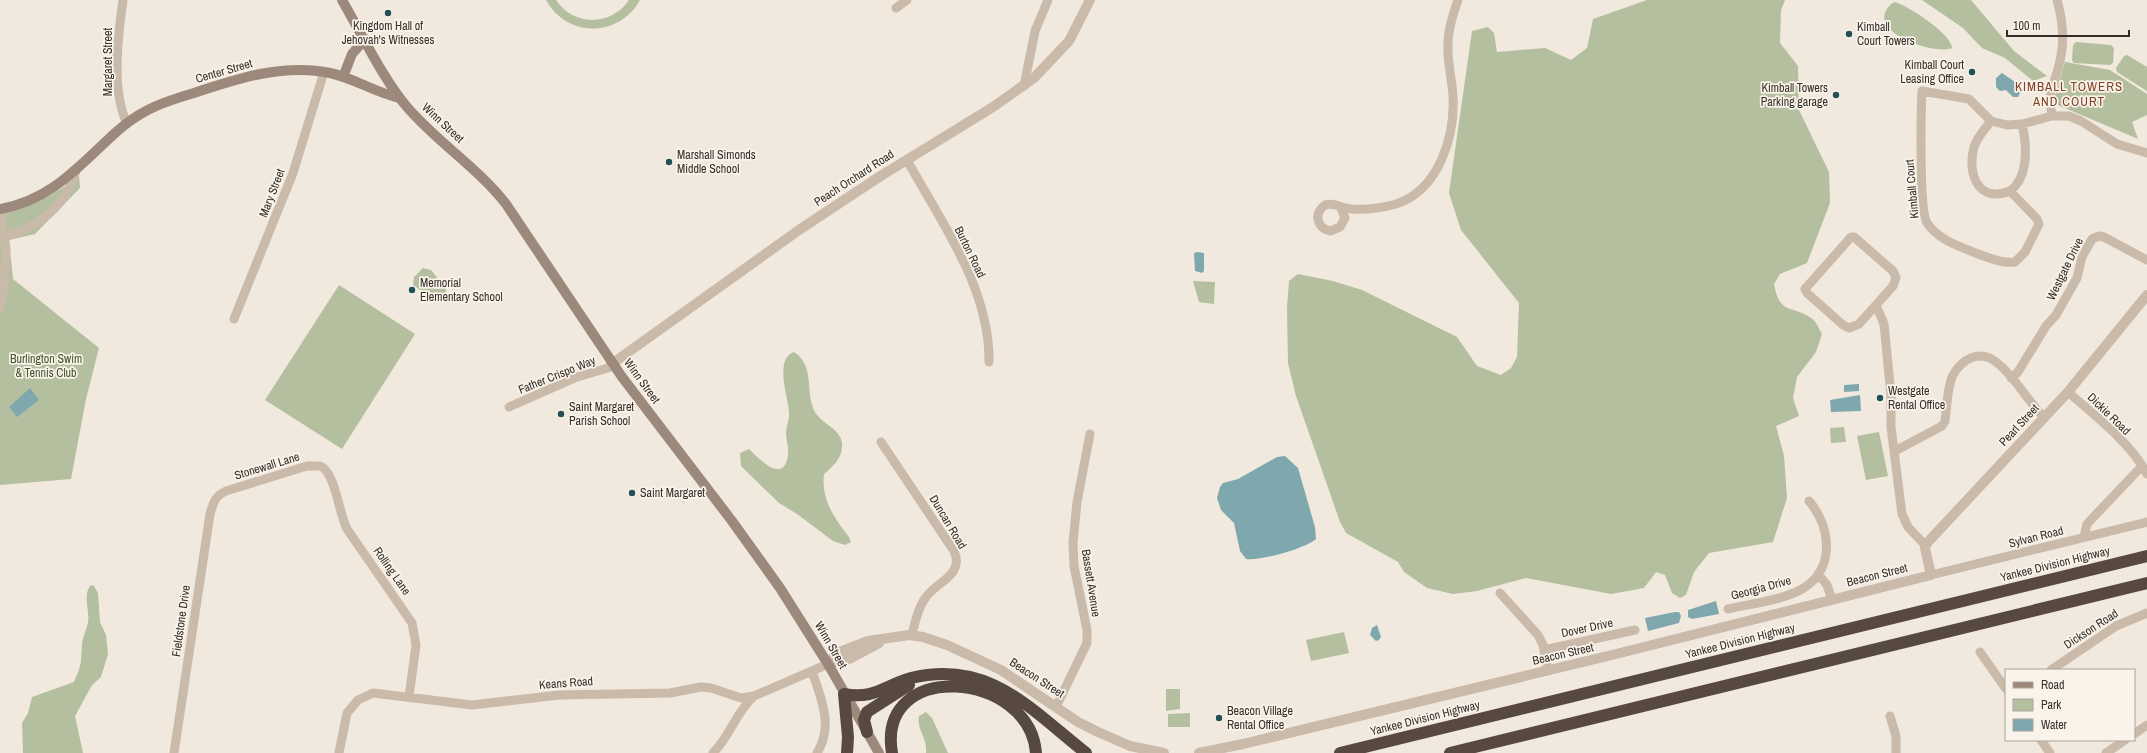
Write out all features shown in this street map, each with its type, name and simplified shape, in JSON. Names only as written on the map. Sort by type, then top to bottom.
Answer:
[{"type":"highway","name":"Yankee Division Highway","points":[[1340,753],[2147,556]]},
{"type":"highway","points":[[1450,753],[2147,583]]},
{"type":"highway","points":[[867,732],[864,720],[869,710],[908,685],[932,675]]},
{"type":"highway","points":[[846,753],[848,737],[844,694],[870,695],[902,681],[932,675],[970,676],[996,685],[1020,700],[1086,753]]},
{"type":"highway","points":[[892,753],[891,730],[894,719],[901,707],[908,700],[924,691],[948,686],[981,691],[1007,704],[1027,724],[1034,740],[1036,753]]},
{"type":"highway","points":[[1458,753],[1486,744]]},
{"type":"main road","name":"Winn Street","points":[[342,0],[400,98],[415,116],[502,198],[613,363],[752,548],[798,614],[879,753]]},
{"type":"main road","points":[[343,77],[352,54],[365,39]]},
{"type":"main road","name":"Center Street","points":[[0,209],[23,203],[44,195],[76,171],[126,123],[156,106],[238,79],[285,71],[324,72],[343,77],[386,95],[400,98]]},
{"type":"street","name":"Margaret Street","points":[[123,0],[119,39],[118,75],[121,108],[126,123]]},
{"type":"street","points":[[896,8],[907,0]]},
{"type":"street","points":[[1024,86],[1035,32],[1040,15],[1048,0]]},
{"type":"street","name":"Peach Orchard Road","points":[[613,363],[799,230],[1024,86],[1058,54],[1068,40],[1090,0]]},
{"type":"street","points":[[1341,208],[1368,209],[1396,204],[1420,191],[1435,173],[1446,146],[1452,116],[1453,96],[1448,44],[1450,25],[1458,0]]},
{"type":"street","points":[[2052,116],[2049,95],[2059,67],[2063,43],[2063,27],[2057,0]]},
{"type":"street","name":"Mary Street","points":[[234,319],[293,173],[324,72]]},
{"type":"street","name":"Kimball Court","points":[[1991,121],[1969,99],[1922,91],[1921,157],[1925,220],[1937,234],[1950,242],[1997,260],[2014,262],[2025,252],[2039,224],[2010,191]]},
{"type":"street","points":[[2022,124],[2026,144],[2025,158],[2019,179],[2010,191],[1997,194],[1987,193],[1979,188],[1974,179],[1974,147],[1991,121],[2006,125],[2022,124],[2052,116],[2064,115],[2076,118],[2117,144],[2147,153]]},
{"type":"street","name":"Burton Road","points":[[907,160],[967,269],[986,324],[989,362]]},
{"type":"street","name":"Center Street","points":[[2,236],[25,229],[48,216],[65,196],[76,171]]},
{"type":"street","points":[[0,212],[2,236],[6,252],[0,308]]},
{"type":"street","name":"Westgate Drive","points":[[2011,378],[2018,372],[2047,324],[2056,315],[2077,278],[2082,257],[2092,239],[2097,236],[2103,236],[2147,260]]},
{"type":"street","points":[[1854,237],[1893,271],[1896,276],[1895,284],[1876,305],[1857,326],[1849,328],[1843,325],[1807,293],[1805,288],[1848,238],[1854,237]]},
{"type":"street","name":"Pearl Street","points":[[1925,545],[2068,392],[2147,296]]},
{"type":"street","points":[[1876,305],[1884,324],[1891,396],[1891,428],[1896,451],[1902,517],[1912,532],[1925,545],[1931,575]]},
{"type":"street","points":[[1896,451],[1943,425],[1952,377],[1970,358],[1980,355],[1992,359],[2011,378],[2044,417]]},
{"type":"street","name":"Father Crispo Way","points":[[508,407],[577,377],[608,368],[613,363]]},
{"type":"street","name":"Dickie Road","points":[[2068,392],[2122,442],[2147,474]]},
{"type":"street","name":"Bassett Avenue","points":[[1056,707],[1087,643],[1087,630],[1074,566],[1073,543],[1077,502],[1090,434]]},
{"type":"street","name":"Duncan Road","points":[[881,442],[954,551],[956,557],[955,567],[950,576],[931,590],[925,599],[918,614],[912,635]]},
{"type":"street","name":"Stonewall Lane","points":[[219,494],[307,466],[322,466]]},
{"type":"street","name":"Rolling Lane","points":[[322,466],[330,476],[347,529],[412,623],[416,645],[408,697]]},
{"type":"street","points":[[2084,538],[2087,524],[2142,466]]},
{"type":"street","name":"Fieldstone Drive","points":[[174,753],[210,514],[219,494]]},
{"type":"street","name":"Georgia Drive","points":[[1728,609],[1796,592],[1809,585],[1818,574],[1826,558],[1827,541],[1822,521],[1809,501]]},
{"type":"street","name":"Sylvan Road","points":[[1931,575],[2147,522]]},
{"type":"street","points":[[1818,574],[1827,585],[1832,600]]},
{"type":"street","name":"Beacon Street","points":[[1199,753],[1238,746],[1931,575]]},
{"type":"street","points":[[1500,593],[1534,629],[1541,639],[1548,670]]},
{"type":"street","name":"Dickson Road","points":[[2052,669],[2116,626],[2147,613]]},
{"type":"street","name":"Dover Drive","points":[[1544,650],[1635,630]]},
{"type":"street","name":"Beacon Street","points":[[828,664],[837,653],[868,641],[912,635],[947,645],[988,663],[1022,683],[1078,722],[1116,741],[1140,749],[1164,753]]},
{"type":"street","points":[[1980,652],[2005,688]]},
{"type":"street","name":"Keans Road","points":[[339,753],[344,718],[350,708],[358,700],[368,695],[379,693],[472,706],[570,694],[670,693],[702,687],[714,689],[741,698],[754,696],[828,664]]},
{"type":"street","points":[[812,671],[826,721],[824,739],[817,753]]},
{"type":"street","points":[[713,753],[725,739],[747,704],[754,696]]},
{"type":"street","points":[[1890,716],[1896,736],[1896,753]]},
{"type":"street","points":[[2135,733],[2147,725]]},
{"type":"street","points":[[2042,741],[2050,753]]},
{"type":"street","points":[[2106,753],[2124,741]]},
{"type":"green space","points":[[546,0],[556,0],[564,9],[573,15],[583,19],[593,20],[603,19],[613,15],[622,9],[629,0],[640,0],[631,12],[619,21],[607,27],[593,28],[579,27],[567,21],[555,12]]},
{"type":"green space","points":[[1647,0],[1785,0],[1781,10],[1780,43],[1798,66],[1799,110],[1829,172],[1830,203],[1807,263],[1780,274],[1774,284],[1776,294],[1783,305],[1813,319],[1822,334],[1816,352],[1797,377],[1793,398],[1799,416],[1776,426],[1784,456],[1787,498],[1773,542],[1709,553],[1694,572],[1686,595],[1680,598],[1672,593],[1665,575],[1656,572],[1644,588],[1611,594],[1526,578],[1477,591],[1453,594],[1427,588],[1404,572],[1398,562],[1346,533],[1340,522],[1296,396],[1288,363],[1287,308],[1289,281],[1298,274],[1333,281],[1362,290],[1457,337],[1477,366],[1501,375],[1511,368],[1517,357],[1519,303],[1461,230],[1449,193],[1472,31],[1488,27],[1494,33],[1497,52],[1545,48],[1571,60],[1587,48],[1593,19]]},
{"type":"green space","points":[[1922,0],[1971,0],[2014,51],[2047,76],[2033,81],[2005,58],[1982,48],[1963,28]]},
{"type":"green space","points":[[1895,2],[1919,15],[1937,28],[1945,35],[1952,48],[1934,49],[1922,46],[1910,42],[1890,29],[1885,21],[1885,13],[1889,6]]},
{"type":"green space","points":[[2076,42],[2111,45],[2114,48],[2113,63],[2110,65],[2074,63],[2072,60],[2073,45]]},
{"type":"green space","points":[[2127,55],[2147,67],[2147,91],[2117,72],[2116,68],[2124,56]]},
{"type":"green space","points":[[2065,62],[2110,70],[2147,94],[2147,115],[2132,122],[2138,139],[2053,103]]},
{"type":"green space","name":"Burlington Swim & Tennis Club","points":[[79,176],[80,188],[35,234],[9,240],[13,279],[99,348],[86,399],[71,479],[0,485],[0,212],[32,204],[61,189]]},
{"type":"green space","points":[[423,268],[431,270],[446,289],[445,295],[439,300],[433,299],[413,285],[414,277]]},
{"type":"green space","points":[[1193,281],[1215,282],[1214,304],[1199,302]]},
{"type":"green space","points":[[339,285],[415,334],[342,449],[265,400]]},
{"type":"green space","points":[[794,352],[800,357],[807,370],[813,408],[820,418],[834,429],[842,443],[839,457],[824,474],[824,483],[830,508],[851,542],[845,545],[833,541],[797,514],[779,503],[741,466],[740,453],[749,449],[771,467],[777,469],[782,468],[786,463],[788,451],[786,430],[789,415],[783,370],[788,356]]},
{"type":"green space","points":[[1844,427],[1846,442],[1831,443],[1830,428]]},
{"type":"green space","points":[[1879,432],[1888,476],[1866,480],[1857,436]]},
{"type":"green space","points":[[91,585],[94,586],[98,593],[100,622],[106,635],[108,654],[101,677],[92,685],[75,716],[83,753],[23,753],[22,723],[28,713],[32,697],[74,682],[77,676],[81,663],[83,640],[88,622],[87,593]]},
{"type":"green space","points":[[1344,632],[1349,653],[1311,661],[1306,640]]},
{"type":"green space","points":[[1166,689],[1180,689],[1180,709],[1166,711]]},
{"type":"green space","points":[[926,712],[932,718],[948,753],[926,753],[925,743],[919,725],[919,716]]},
{"type":"green space","points":[[1190,713],[1190,727],[1168,727],[1168,714]]},
{"type":"water","points":[[2002,73],[2015,82],[2021,91],[2018,97],[2013,97],[2006,90],[2000,91],[1996,87],[1996,78]]},
{"type":"water","points":[[1194,253],[1204,253],[1204,271],[1202,273],[1195,271]]},
{"type":"water","points":[[1859,384],[1859,391],[1844,392],[1844,385]]},
{"type":"water","points":[[30,388],[39,400],[17,417],[9,407]]},
{"type":"water","points":[[1860,395],[1861,411],[1831,412],[1830,400]]},
{"type":"water","points":[[1285,456],[1298,468],[1315,527],[1316,539],[1302,547],[1282,554],[1262,558],[1246,559],[1240,551],[1234,523],[1221,510],[1217,498],[1220,487],[1223,483],[1238,479],[1277,457]]},
{"type":"water","points":[[1716,601],[1719,614],[1692,619],[1688,617],[1688,610]]},
{"type":"water","points":[[1679,612],[1681,616],[1679,623],[1648,631],[1645,618]]},
{"type":"water","points":[[1377,625],[1381,637],[1376,641],[1370,635],[1372,628]]},
{"type":"place","name":"Kingdom Hall of Jehovah's Witnesses","points":[[388,13]]},
{"type":"place","name":"Kimball Court Towers","points":[[1849,34]]},
{"type":"place","name":"Kimball Court Leasing Office","points":[[1972,72]]},
{"type":"place","name":"Kimball Towers Parking garage","points":[[1836,95]]},
{"type":"place","name":"Marshall Simonds Middle School","points":[[669,162]]},
{"type":"place","name":"Memorial Elementary School","points":[[412,290]]},
{"type":"place","name":"Westgate Rental Office","points":[[1880,398]]},
{"type":"place","name":"Saint Margaret Parish School","points":[[561,414]]},
{"type":"place","name":"Saint Margaret","points":[[632,493]]},
{"type":"place","name":"Beacon Village Rental Office","points":[[1219,718]]},
{"type":"district","name":"KIMBALL TOWERS AND COURT","points":[[2069,94]]}]
